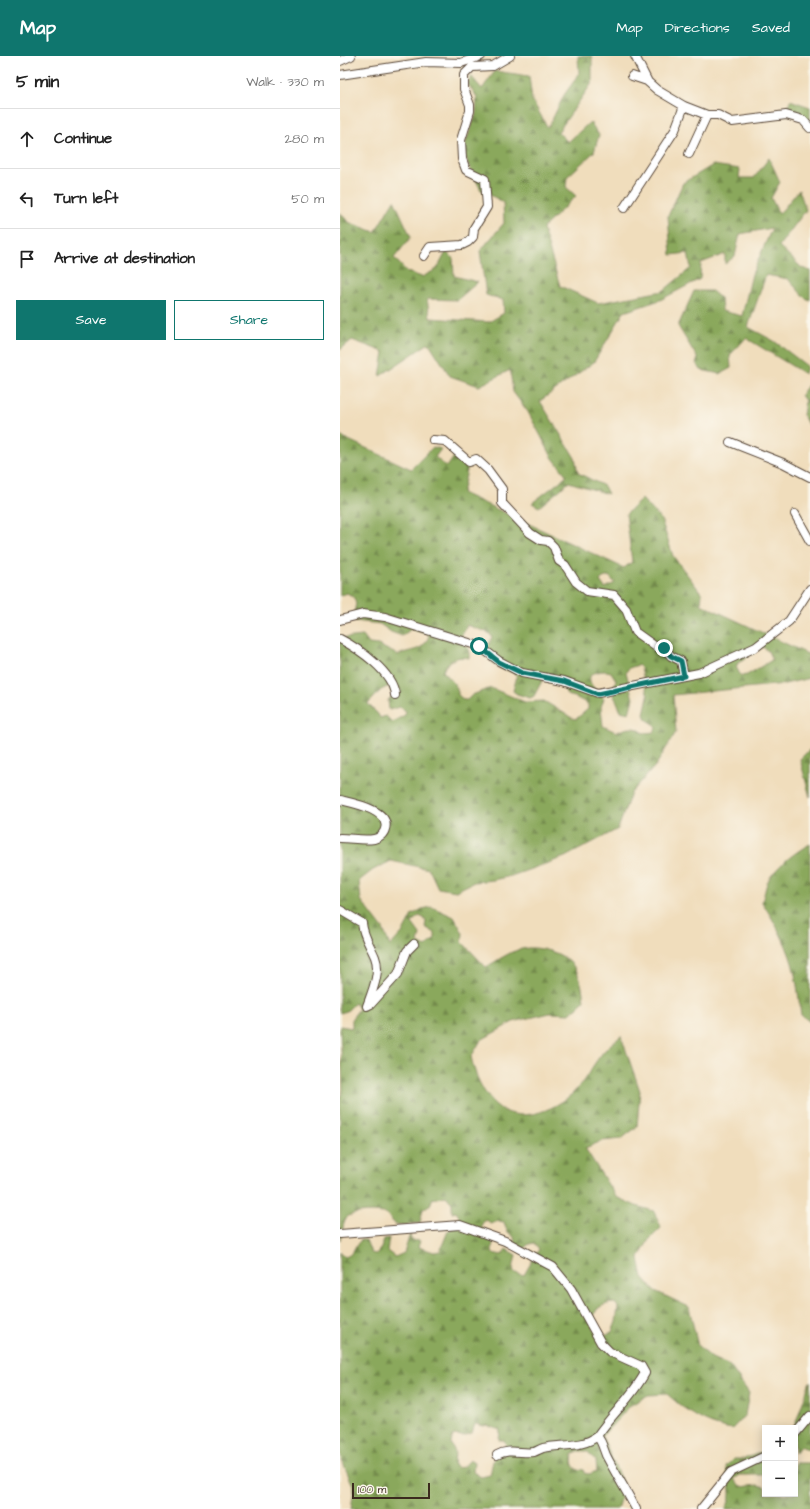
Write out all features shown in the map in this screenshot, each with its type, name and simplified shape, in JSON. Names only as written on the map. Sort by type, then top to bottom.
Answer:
[{"type":"street","points":[[340,62],[351,56]]},
{"type":"street","points":[[340,75],[426,62],[461,63],[481,56]]},
{"type":"street","points":[[424,256],[430,247],[456,246],[468,242],[473,237],[474,228],[487,207],[485,179],[466,170],[462,159],[461,140],[468,118],[470,105],[464,89],[464,80],[468,70],[472,67],[493,66],[510,56]]},
{"type":"street","points":[[635,56],[647,81]]},
{"type":"street","points":[[632,76],[647,81],[658,90],[684,106],[707,115],[718,115],[732,122],[786,116],[803,120],[810,128]]},
{"type":"street","points":[[624,208],[675,130],[684,106]]},
{"type":"street","points":[[689,154],[707,115]]},
{"type":"street","points":[[433,440],[445,441],[469,462],[476,459],[488,470],[502,489],[502,503],[530,533],[541,540],[548,541],[554,547],[560,561],[565,565],[576,582],[588,591],[614,595],[626,610],[635,632],[656,647],[664,648],[671,656],[681,661],[684,676]]},
{"type":"street","points":[[730,442],[783,463],[810,477]]},
{"type":"street","points":[[795,514],[810,541]]},
{"type":"street","points":[[340,620],[363,614],[386,617],[479,646],[499,662],[522,673],[564,681],[598,694],[699,672],[756,647],[789,621],[810,589]]},
{"type":"street","points":[[340,639],[375,663],[387,675],[395,695]]},
{"type":"street","points":[[340,800],[370,809],[379,814],[384,819],[386,825],[383,834],[375,839],[340,838]]},
{"type":"street","points":[[340,910],[362,923],[362,932],[377,965],[374,988],[366,1006],[372,1004],[398,974],[407,951],[414,944]]},
{"type":"street","points":[[340,1234],[460,1225],[505,1241],[553,1267],[571,1289],[601,1343],[610,1352],[641,1366],[645,1374],[636,1390],[610,1417],[598,1436],[593,1440],[585,1441],[576,1445],[543,1448],[534,1452],[511,1451],[497,1455]]},
{"type":"street","points":[[798,1430],[810,1416]]},
{"type":"street","points":[[598,1436],[603,1443],[607,1458],[636,1509]]},
{"type":"street","points":[[701,1509],[731,1472],[762,1457]]},
{"type":"green space","points":[[578,56],[592,56],[592,83],[558,132],[568,142],[590,122],[599,135],[594,152],[567,177],[566,187],[576,196],[543,228],[560,286],[598,303],[663,291],[691,268],[688,253],[671,255],[668,216],[683,183],[713,165],[740,169],[739,178],[754,178],[769,158],[780,182],[771,198],[779,214],[799,190],[806,210],[779,246],[802,268],[810,271],[810,300],[805,298],[788,279],[766,275],[748,327],[774,341],[807,366],[805,374],[746,338],[730,355],[731,368],[720,374],[701,370],[696,363],[698,359],[678,326],[694,291],[712,291],[721,299],[722,311],[742,316],[752,274],[772,228],[740,234],[735,256],[725,264],[725,254],[701,263],[700,279],[660,300],[624,312],[594,362],[540,401],[575,458],[578,473],[604,486],[608,494],[569,482],[539,507],[532,503],[567,476],[552,457],[528,412],[513,392],[510,370],[479,386],[450,376],[429,343],[380,376],[384,352],[352,340],[340,350],[340,212],[348,222],[375,232],[394,200],[411,237],[394,258],[407,272],[422,277],[437,269],[446,252],[453,258],[454,276],[478,282],[457,300],[427,299],[430,318],[489,322],[504,313],[503,300],[486,295],[480,251],[504,223],[503,202],[481,190],[470,169],[463,150],[476,114],[477,97],[468,84],[471,76],[482,89],[495,71],[529,76],[532,100],[548,128],[564,95],[579,74]]},
{"type":"green space","points":[[790,100],[810,107],[810,120],[787,114]]},
{"type":"green space","points":[[810,382],[809,427],[803,415],[805,401],[801,395]]},
{"type":"green space","points":[[340,436],[411,469],[433,447],[441,449],[435,457],[447,467],[456,454],[468,466],[462,493],[624,568],[632,562],[626,514],[642,499],[661,519],[673,556],[702,594],[701,604],[810,655],[810,678],[785,684],[673,695],[676,732],[656,765],[631,793],[618,829],[565,857],[511,876],[474,882],[456,891],[438,888],[429,869],[391,861],[373,870],[359,881],[361,900],[383,929],[390,946],[403,932],[412,915],[422,909],[432,907],[454,917],[463,933],[462,942],[486,967],[517,950],[537,948],[556,953],[564,957],[575,968],[581,983],[584,1001],[570,1014],[550,1013],[513,1022],[481,1040],[471,1057],[483,1089],[496,1105],[505,1111],[525,1115],[555,1106],[577,1089],[602,1053],[621,1036],[640,1091],[637,1127],[621,1139],[602,1141],[585,1148],[616,1197],[636,1206],[654,1211],[661,1228],[648,1241],[639,1258],[643,1277],[655,1291],[689,1307],[698,1346],[712,1358],[730,1366],[749,1393],[745,1415],[732,1429],[713,1424],[697,1417],[667,1394],[648,1395],[631,1405],[602,1436],[624,1487],[617,1509],[351,1509],[354,1488],[340,1456],[340,1252],[345,1257],[348,1256],[353,1252],[361,1240],[366,1240],[371,1253],[376,1254],[381,1248],[384,1239],[389,1238],[387,1251],[395,1257],[404,1253],[410,1234],[411,1240],[420,1241],[418,1247],[434,1252],[440,1251],[448,1231],[457,1225],[459,1216],[456,1212],[452,1213],[452,1203],[446,1196],[432,1199],[431,1204],[423,1209],[420,1223],[405,1225],[397,1224],[390,1219],[387,1214],[383,1213],[366,1212],[354,1214],[346,1218],[340,1240],[340,1100],[343,1089],[340,1026],[352,1028],[352,1018],[359,1009],[355,1003],[347,1011],[340,1013],[340,635],[344,638],[363,636],[369,644],[378,645],[398,655],[420,648],[429,636],[427,633],[411,629],[402,636],[391,632],[380,624],[355,621],[355,599],[347,593],[340,596]],"holes":[[[609,576],[615,583],[605,588],[600,581]],[[467,625],[489,633],[492,637],[486,651],[490,659],[497,667],[509,671],[517,676],[513,691],[517,694],[530,698],[534,696],[543,679],[552,680],[561,684],[567,695],[575,697],[588,704],[588,709],[576,719],[544,701],[525,702],[491,688],[472,695],[467,700],[464,700],[458,695],[457,688],[443,671],[447,664],[453,659],[461,657],[469,658],[469,649],[462,642],[461,637]],[[763,647],[768,651],[772,660],[747,675],[741,676],[736,667],[738,663]],[[638,665],[641,668],[648,696],[644,714],[646,719],[654,724],[656,728],[654,732],[644,733],[634,728],[616,732],[603,726],[601,707],[604,698],[590,683],[590,676],[600,671],[611,672],[616,680],[614,697],[620,711],[629,713],[633,699],[626,672],[629,668]],[[389,686],[393,695],[388,700],[389,710],[400,707],[406,711],[405,715],[392,722],[386,716],[380,718],[368,704],[381,690]],[[419,916],[424,918],[426,922],[425,927],[435,933],[435,938],[426,947],[418,943],[420,934],[412,923]],[[487,1220],[490,1224],[499,1221],[504,1222],[507,1231],[514,1237],[515,1247],[522,1250],[529,1244],[534,1243],[539,1249],[524,1275],[515,1273],[513,1269],[516,1255],[506,1249],[502,1255],[492,1253],[493,1240],[481,1226],[483,1222]],[[615,1303],[618,1307],[616,1322],[612,1332],[601,1336],[592,1326],[595,1312],[601,1306]],[[475,1424],[486,1425],[500,1430],[499,1440],[504,1440],[506,1444],[504,1449],[495,1452],[490,1475],[481,1477],[473,1472],[474,1463],[470,1460],[464,1466],[454,1466],[455,1452],[451,1444],[453,1435],[463,1436],[472,1433]],[[578,1451],[587,1451],[596,1461],[597,1471],[589,1474],[584,1473],[583,1469],[578,1470],[574,1467],[572,1459],[573,1454]]]},
{"type":"green space","points":[[810,749],[810,797],[800,759]]},
{"type":"green space","points":[[810,844],[810,1022],[801,1015],[793,965],[786,946],[762,902],[770,877],[780,866],[798,851]]},
{"type":"green space","points":[[810,1381],[810,1448],[808,1449],[800,1446],[798,1449],[798,1425],[795,1425]]},
{"type":"green space","points":[[762,1452],[762,1475],[740,1475],[734,1479],[740,1487],[758,1485],[762,1486],[762,1497],[798,1497],[798,1463],[810,1463],[810,1509],[725,1509],[730,1499],[730,1488],[726,1466],[733,1459],[743,1459]]},
{"type":"route","points":[[479,646],[499,662],[522,673],[564,681],[598,694],[684,676],[681,661],[671,656],[664,648]]}]
